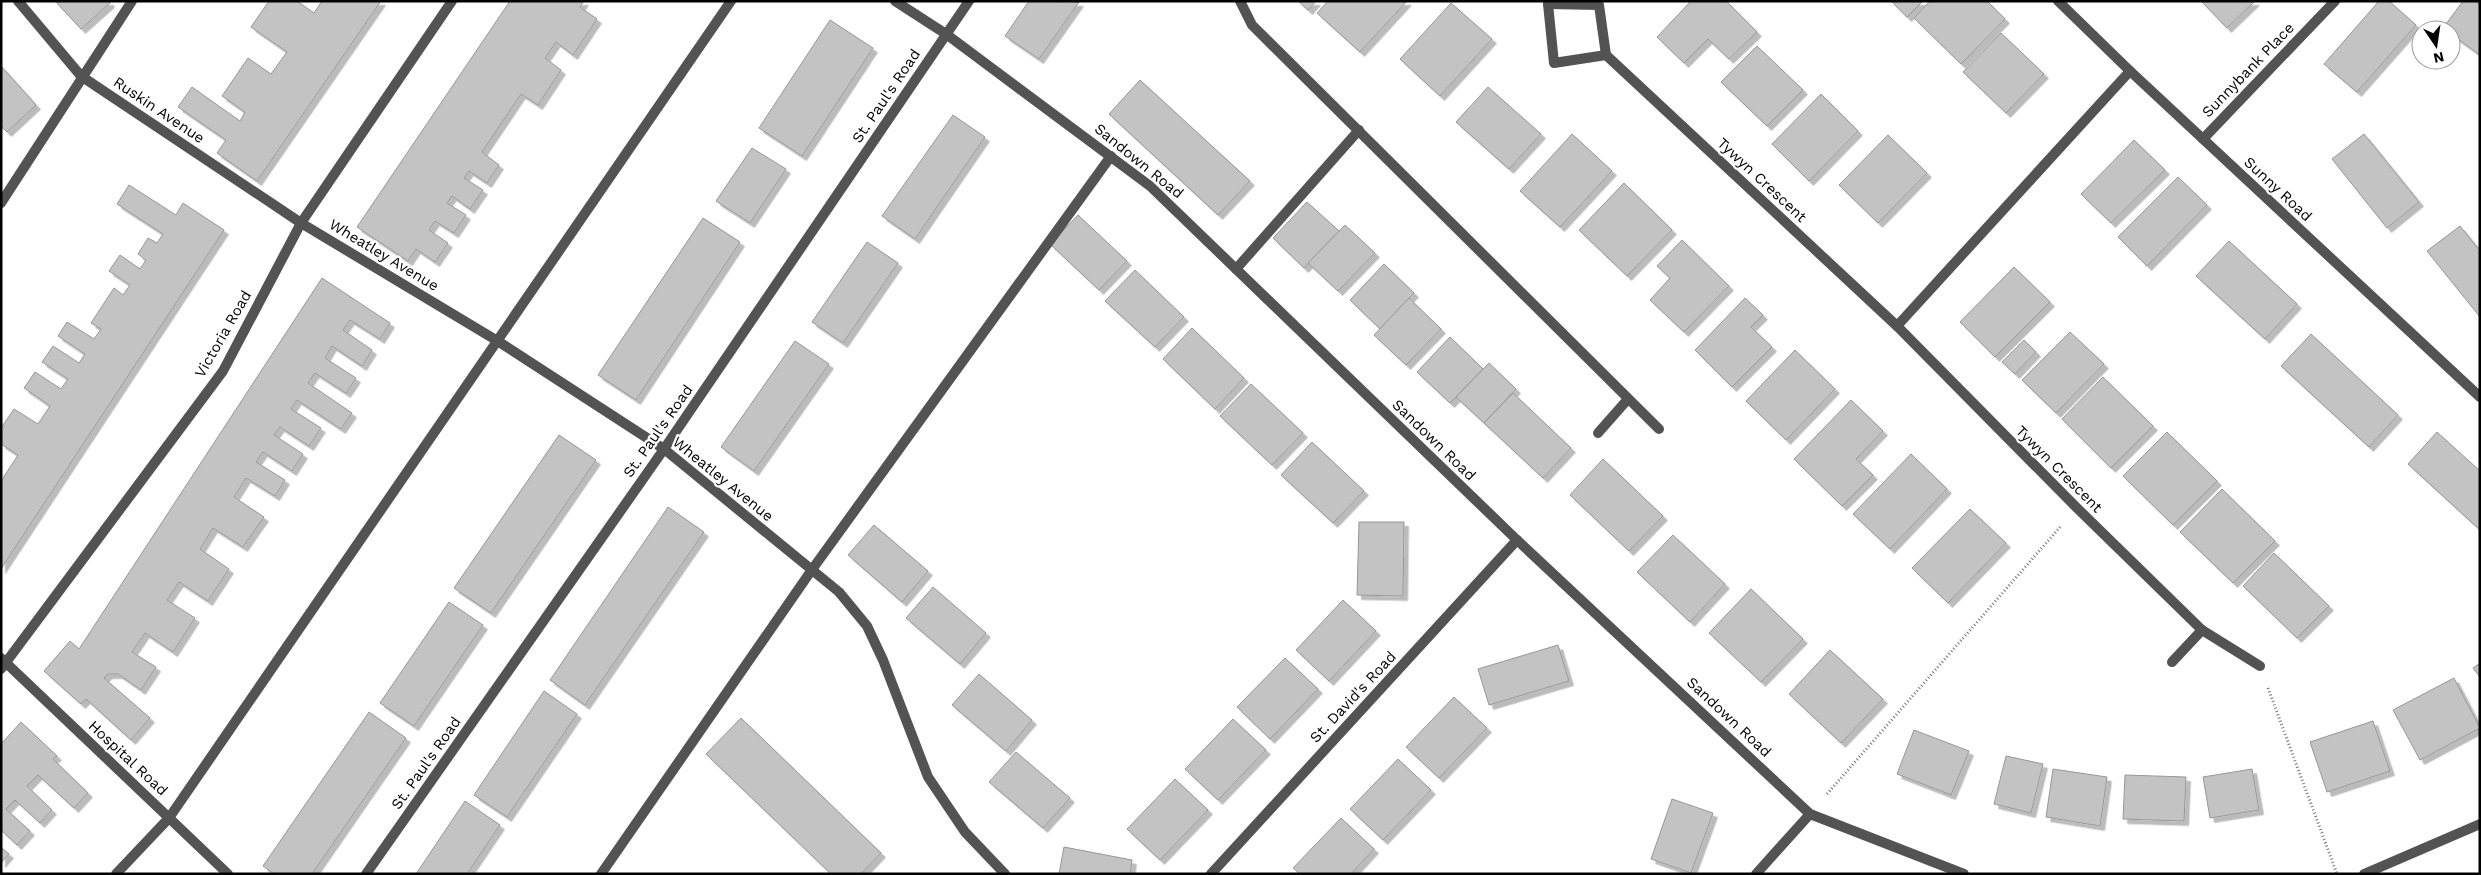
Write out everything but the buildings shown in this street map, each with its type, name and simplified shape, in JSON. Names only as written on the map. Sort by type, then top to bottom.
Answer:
[{"type":"street","name":"Ruskin Avenue","points":[[18,1],[81,76],[301,223]]},
{"type":"street","points":[[1,203],[81,76],[132,1]]},
{"type":"street","name":"Victoria Road","points":[[3,664],[223,371],[301,223],[452,1]]},
{"type":"street","points":[[116,874],[169,818],[496,340],[732,1]]},
{"type":"street","name":"Sandown Road","points":[[895,1],[946,34],[1150,186],[1517,540],[1810,814],[1964,874]]},
{"type":"street","name":"St. Paul's Road","points":[[366,874],[664,449],[969,1]]},
{"type":"street","points":[[1240,1],[1252,25],[1659,429]]},
{"type":"street","name":"Sunny Road","points":[[2058,1],[2202,139],[2480,397]]},
{"type":"street","name":"Sunnybank Place","points":[[2202,139],[2335,1]]},
{"type":"street","points":[[1546,2],[1599,5],[1606,55],[1554,63],[1546,2]]},
{"type":"street","name":"Tywyn Crescent","points":[[1606,55],[1898,326],[2077,508],[2202,630],[2260,666]]},
{"type":"street","points":[[1898,326],[2130,71]]},
{"type":"street","points":[[1236,269],[1359,130]]},
{"type":"street","points":[[601,874],[811,571],[1112,156]]},
{"type":"street","name":"Wheatley Avenue","points":[[301,223],[496,340],[664,449],[839,592],[867,626],[883,660],[928,778],[964,832],[1005,874]]},
{"type":"street","points":[[1598,433],[1628,398]]},
{"type":"street","name":"St. David's Road","points":[[1211,874],[1517,540]]},
{"type":"street","points":[[2172,662],[2202,630]]},
{"type":"street","name":"Hospital Road","points":[[3,664],[228,874]]},
{"type":"street","points":[[1756,874],[1810,814]]},
{"type":"street","points":[[2364,874],[2480,824]]},
{"type":"path","points":[[1810,814],[2077,508]]},
{"type":"path","points":[[2260,666],[2337,874]]}]
